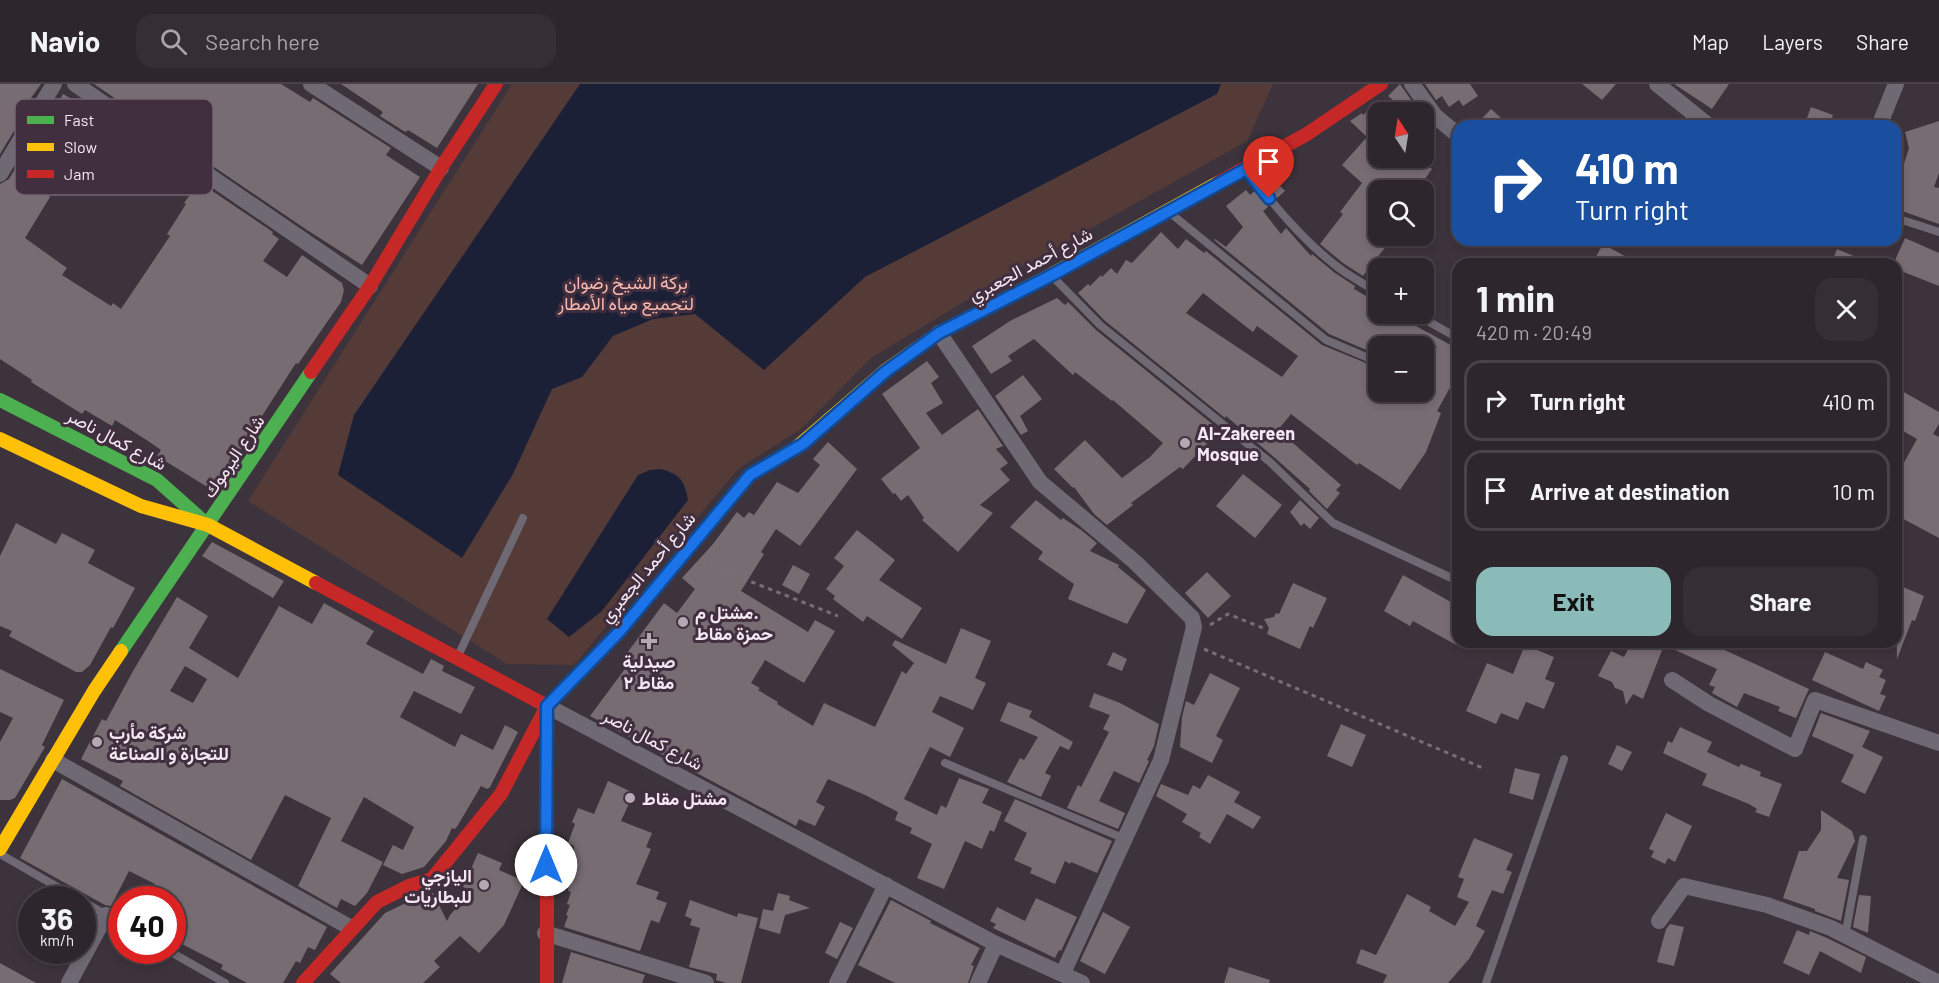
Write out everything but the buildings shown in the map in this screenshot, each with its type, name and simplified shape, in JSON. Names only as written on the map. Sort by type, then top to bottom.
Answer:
[{"type":"street","points":[[45,99],[54,84]]},
{"type":"street","points":[[75,84],[97,99]]},
{"type":"street","points":[[311,84],[441,168]]},
{"type":"street","name":"شارع اليرموك","points":[[0,849],[94,691],[370,286],[441,168],[496,84]]},
{"type":"street","name":"شارع أحمد الجعبري","points":[[303,983],[377,902],[409,886],[432,879],[501,794],[547,706],[619,632],[750,475],[803,444],[885,372],[939,333],[1052,275],[1246,169],[1307,134],[1381,84]]},
{"type":"street","points":[[1412,84],[1435,116],[1452,130]]},
{"type":"street","points":[[1657,84],[1702,120]]},
{"type":"street","points":[[1881,120],[1896,84]]},
{"type":"street","points":[[0,174],[15,149]]},
{"type":"street","points":[[213,178],[370,286]]},
{"type":"street","points":[[939,333],[1040,482],[1135,562],[1191,618],[1194,627],[1161,760],[1063,973]]},
{"type":"street","name":"شارع كمال ناصر","points":[[0,400],[157,480],[208,525]]},
{"type":"street","name":"شارع كمال ناصر","points":[[0,439],[141,506],[208,525],[996,944],[1082,983]]},
{"type":"street","points":[[1672,680],[1709,704],[1795,749],[1815,700],[1939,743]]},
{"type":"street","points":[[547,706],[545,933],[547,983]]},
{"type":"street","points":[[53,760],[351,928]]},
{"type":"street","points":[[0,816],[14,826]]},
{"type":"street","points":[[837,983],[886,885]]},
{"type":"street","points":[[1659,921],[1684,886],[1767,905],[1845,936],[1939,983]]},
{"type":"street","points":[[69,983],[106,915]]},
{"type":"street","points":[[545,933],[706,983]]},
{"type":"street","points":[[978,983],[996,944]]},
{"type":"lane","points":[[1246,169],[1296,228],[1339,267],[1368,286]]},
{"type":"lane","points":[[1169,212],[1326,340],[1368,358]]},
{"type":"lane","points":[[1902,220],[1939,232]]},
{"type":"lane","points":[[1052,275],[1100,325],[1270,463],[1333,523],[1452,578]]},
{"type":"lane","points":[[1433,324],[1452,335]]},
{"type":"lane","points":[[457,658],[523,518]]},
{"type":"lane","points":[[1486,983],[1564,759]]},
{"type":"lane","points":[[945,763],[1125,839]]},
{"type":"lane","points":[[1845,936],[1863,839]]},
{"type":"lane","points":[[0,854],[55,886]]},
{"type":"lane","points":[[96,909],[106,915]]},
{"type":"lane","points":[[186,961],[225,983]]},
{"type":"path","points":[[682,554],[838,616]]},
{"type":"path","points":[[1263,628],[1227,614],[1192,640],[1483,768]]},
{"type":"green space","name":"بركة الشيخ رضوان لتجميع مياه الأمطار","points":[[512,84],[1273,84],[1247,141],[1018,269],[871,358],[801,429],[738,469],[574,665],[507,664],[248,501]]},
{"type":"water","name":"بركة الشيخ رضوان لتجميع مياه الأمطار","points":[[580,84],[1221,84],[1217,94],[865,277],[764,370],[695,314],[653,319],[613,336],[582,377],[552,389],[513,474],[462,558],[338,475],[354,415]]},
{"type":"water","points":[[661,469],[680,479],[688,500],[602,611],[569,637],[547,619],[638,475],[650,470]]},
{"type":"traffic: fast","points":[[121,651],[311,372]]},
{"type":"traffic: fast","points":[[0,400],[157,480],[202,520]]},
{"type":"traffic: fast","points":[[563,690],[619,632],[750,475],[796,448]]},
{"type":"traffic: slow","points":[[796,448],[885,371],[939,333],[1051,275],[1218,183]]},
{"type":"traffic: slow","points":[[0,439],[141,506],[208,525],[316,583]]},
{"type":"traffic: slow","points":[[0,849],[94,691],[121,651]]},
{"type":"traffic: jam","points":[[311,372],[370,286],[441,168],[496,84]]},
{"type":"traffic: jam","points":[[1218,183],[1307,134],[1381,84]]},
{"type":"traffic: jam","points":[[316,583],[547,706]]},
{"type":"traffic: jam","points":[[303,983],[377,902],[409,886],[432,879],[501,794],[547,706],[563,690]]},
{"type":"traffic: jam","points":[[547,712],[547,983]]},
{"type":"place","name":"Al-Zakereen Mosque","points":[[1185,443]]},
{"type":"place","name":"مشتل م. حمزة مقاط","points":[[683,622]]},
{"type":"place","name":"صيدلية مقاط ٢","points":[[649,641]]},
{"type":"place","name":"شركة مأرب للتجارة و الصناعة","points":[[97,742]]},
{"type":"place","name":"مشتل مقاط","points":[[630,798]]},
{"type":"place","name":"اليازجي للبطاريات","points":[[484,885]]},
{"type":"route","points":[[546,865],[547,706],[619,632],[750,475],[803,444],[885,372],[939,333],[1052,275],[1246,169],[1269,198]]}]
